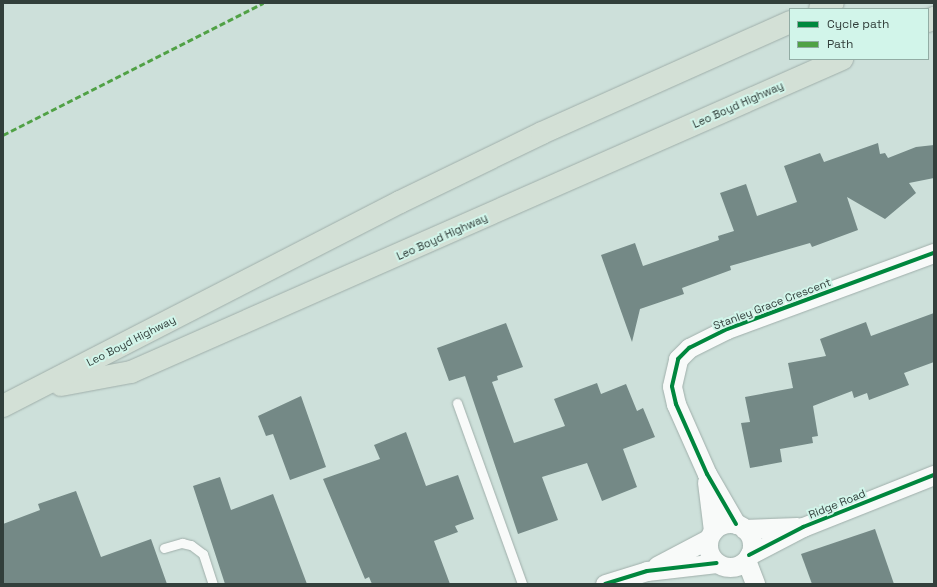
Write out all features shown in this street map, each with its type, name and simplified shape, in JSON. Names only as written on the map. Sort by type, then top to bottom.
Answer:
[{"type":"highway","points":[[822,8],[834,3]]},
{"type":"highway","name":"Leo Boyd Highway","points":[[3,406],[407,198],[542,133],[789,22]]},
{"type":"highway","name":"Leo Boyd Highway","points":[[34,390],[131,372],[840,60]]},
{"type":"street","name":"Stanley Grace Crescent","points":[[740,527],[707,474],[672,386],[673,371],[689,348],[727,329],[934,253]]},
{"type":"street","name":"Stanley Grace Crescent","points":[[707,474],[711,535]]},
{"type":"street","name":"Ridge Road","points":[[748,557],[803,527],[934,475]]},
{"type":"street","points":[[605,584],[647,571],[711,535],[720,526],[740,527],[752,546],[748,557],[755,584]]},
{"type":"street","name":"Ridge Road","points":[[740,527],[803,527]]},
{"type":"street","points":[[711,535],[709,552],[742,584]]},
{"type":"street","points":[[647,571],[722,565],[748,557]]},
{"type":"lane","points":[[457,403],[522,584]]},
{"type":"lane","points":[[164,548],[182,543],[190,545],[203,554],[213,584]]},
{"type":"building","points":[[878,143],[880,154],[885,153],[888,158],[916,147],[934,145],[934,178],[909,183],[916,193],[885,219],[847,197],[858,230],[812,247],[810,243],[730,266],[731,270],[682,288],[684,294],[640,309],[632,342],[601,255],[635,243],[643,266],[719,240],[718,236],[734,231],[720,193],[746,184],[757,216],[797,202],[784,166],[820,153],[824,162]]},
{"type":"building","points":[[934,313],[934,362],[904,373],[909,385],[869,400],[867,393],[854,398],[852,391],[813,406],[818,436],[812,437],[813,443],[780,449],[782,462],[750,468],[741,423],[750,422],[745,397],[793,388],[788,363],[826,356],[820,339],[866,322],[871,336]]},
{"type":"building","points":[[506,323],[523,367],[497,376],[498,380],[492,382],[514,443],[565,426],[554,399],[597,383],[601,394],[626,384],[637,411],[643,408],[655,437],[623,449],[637,487],[602,501],[587,463],[542,477],[558,520],[518,534],[465,376],[449,381],[437,348]]},
{"type":"building","points":[[301,396],[326,467],[290,480],[273,434],[266,436],[258,416]]},
{"type":"building","points":[[406,432],[426,486],[458,475],[474,519],[455,526],[458,532],[434,541],[450,584],[372,584],[369,577],[365,579],[323,479],[380,459],[374,445]]},
{"type":"building","points":[[220,477],[231,510],[273,494],[307,584],[225,584],[193,486]]},
{"type":"building","points":[[76,491],[101,557],[151,539],[167,584],[3,584],[3,524],[40,510],[38,504]]},
{"type":"building","points":[[875,529],[894,584],[812,584],[801,554]]},
{"type":"marked path","points":[[3,135],[263,3]]},
{"type":"cycle path","points":[[736,524],[707,474],[676,404],[672,386],[678,359],[689,348],[727,329],[934,253]]},
{"type":"cycle path","points":[[749,555],[803,527],[934,475]]},
{"type":"cycle path","points":[[605,584],[647,571],[717,563]]}]
